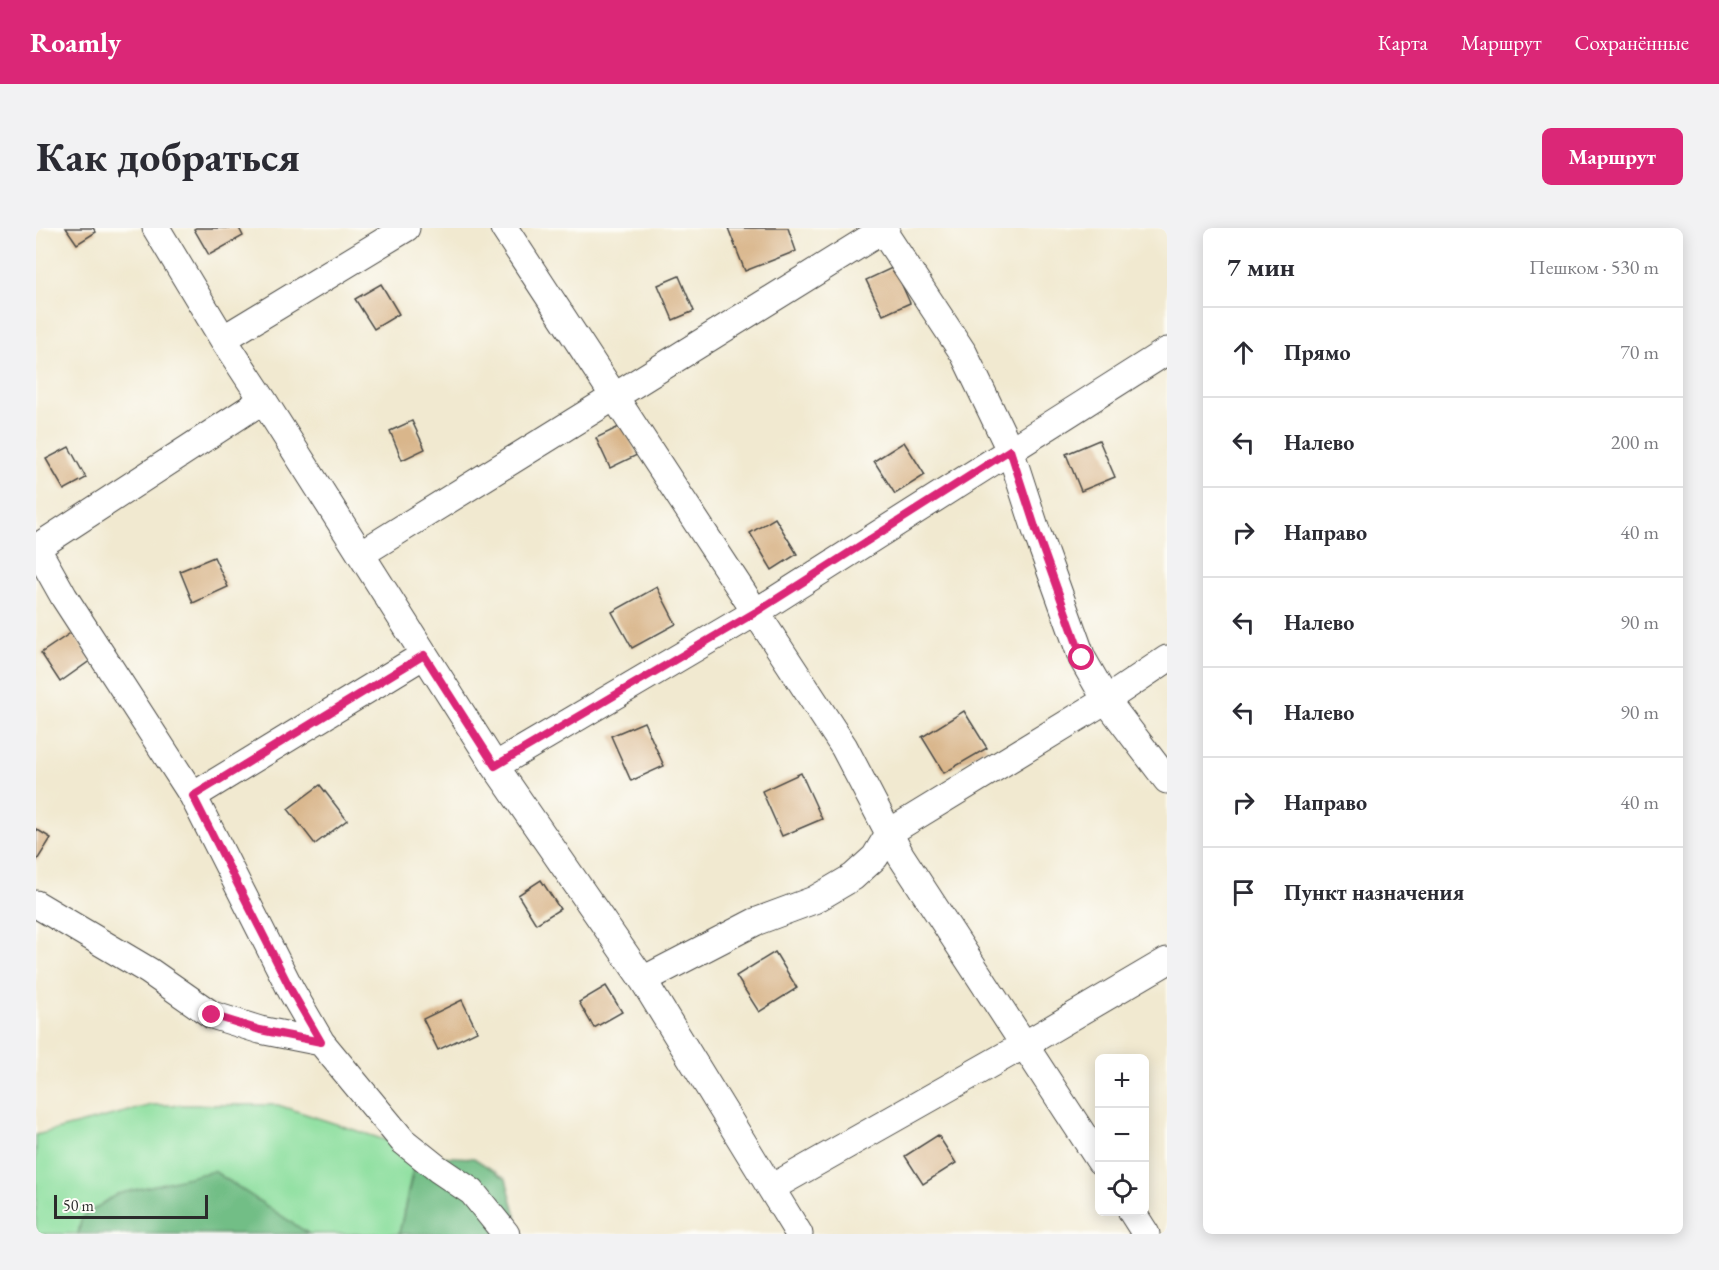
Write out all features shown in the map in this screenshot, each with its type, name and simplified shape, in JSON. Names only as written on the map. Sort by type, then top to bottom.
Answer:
[{"type":"street","points":[[156,228],[223,339],[495,766],[643,980],[799,1234]]},
{"type":"street","points":[[223,339],[406,228]]},
{"type":"street","points":[[504,228],[844,747],[902,856],[1095,1153]]},
{"type":"street","points":[[361,555],[883,229],[964,354],[1010,450],[1082,658],[1106,700],[1167,780]]},
{"type":"street","points":[[495,766],[756,612],[1167,351]]},
{"type":"street","points":[[263,400],[36,548],[64,597],[193,796],[291,990],[321,1042],[403,1141],[472,1192],[506,1234]]},
{"type":"street","points":[[193,796],[424,655]]},
{"type":"street","points":[[643,980],[755,922],[814,900],[853,877],[874,857],[890,832],[1106,700],[1167,658]]},
{"type":"street","points":[[36,904],[149,971],[212,1015],[260,1030],[321,1042]]},
{"type":"street","points":[[771,1188],[1167,961]]},
{"type":"street","points":[[1135,1216],[1146,1234]]},
{"type":"green space","points":[[152,1105],[278,1105],[434,1156],[413,1168],[399,1234],[309,1234],[273,1212],[82,1217],[78,1234],[36,1234],[36,1135]]},
{"type":"green space","points":[[434,1156],[474,1158],[506,1179],[521,1234],[399,1234],[414,1168]]},
{"type":"green space","points":[[214,1171],[309,1234],[78,1234],[82,1217],[117,1194]]},
{"type":"building","points":[[66,228],[93,228],[96,232],[77,244]]},
{"type":"building","points":[[239,228],[243,236],[209,255],[194,229]]},
{"type":"building","points":[[728,228],[788,228],[796,251],[745,271]]},
{"type":"building","points":[[894,267],[910,303],[883,315],[866,280]]},
{"type":"building","points":[[679,276],[694,311],[673,320],[658,285]]},
{"type":"building","points":[[381,284],[399,314],[374,329],[355,299]]},
{"type":"building","points":[[412,421],[425,449],[402,460],[390,431]]},
{"type":"building","points":[[623,425],[637,455],[610,468],[596,438]]},
{"type":"building","points":[[1099,440],[1115,477],[1081,491],[1066,454]]},
{"type":"building","points":[[904,442],[925,475],[895,494],[874,461]]},
{"type":"building","points":[[69,447],[86,478],[64,490],[46,459]]},
{"type":"building","points":[[775,518],[797,554],[772,570],[750,533]]},
{"type":"building","points":[[214,557],[228,587],[193,603],[180,571]]},
{"type":"building","points":[[657,587],[676,624],[632,648],[612,612]]},
{"type":"building","points":[[72,632],[91,660],[60,682],[41,653]]},
{"type":"building","points":[[964,711],[987,748],[944,773],[922,737]]},
{"type":"building","points":[[644,722],[664,766],[631,781],[611,736]]},
{"type":"building","points":[[801,773],[822,819],[782,836],[762,791]]},
{"type":"building","points":[[320,785],[347,820],[315,844],[288,809]]},
{"type":"building","points":[[36,829],[51,838],[36,862]]},
{"type":"building","points":[[541,880],[560,909],[536,924],[518,895]]},
{"type":"building","points":[[775,952],[797,988],[759,1012],[736,976]]},
{"type":"building","points":[[606,986],[622,1012],[594,1028],[579,1002]]},
{"type":"building","points":[[462,1000],[477,1031],[438,1050],[423,1019]]},
{"type":"building","points":[[938,1135],[956,1163],[923,1184],[905,1156]]},
{"type":"route","points":[[212,1015],[260,1030],[321,1042],[291,990],[193,796],[424,655],[495,766],[756,612],[1010,450],[1082,658]]}]
